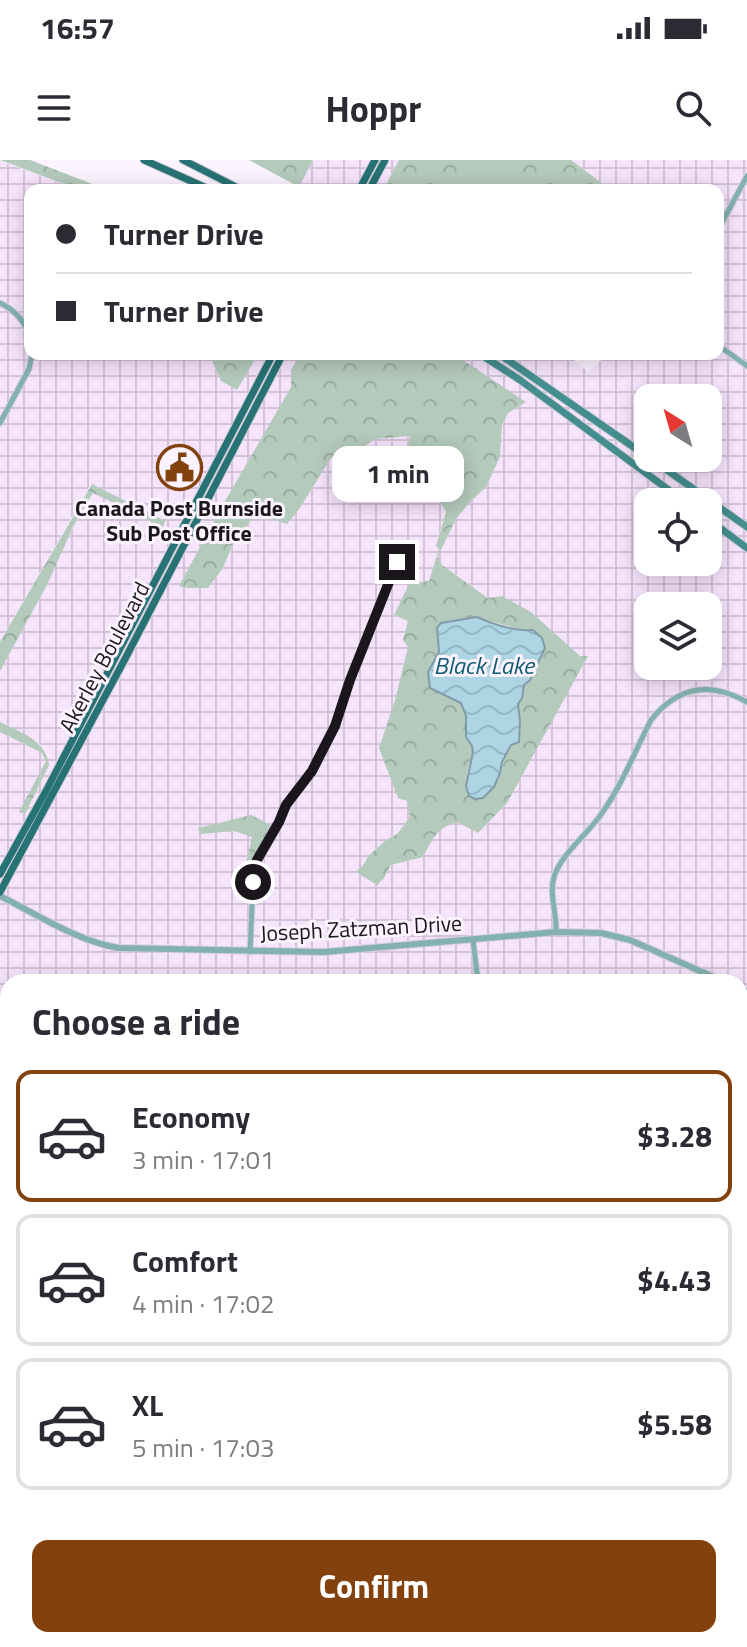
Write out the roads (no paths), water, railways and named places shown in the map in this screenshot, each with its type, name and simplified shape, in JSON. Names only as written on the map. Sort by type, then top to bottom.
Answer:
[{"type":"main road","points":[[144,160],[198,184]]},
{"type":"main road","points":[[183,160],[230,184]]},
{"type":"main road","points":[[362,184],[375,160]]},
{"type":"main road","points":[[372,184],[385,160]]},
{"type":"main road","name":"Akerley Boulevard","points":[[0,874],[270,360]]},
{"type":"main road","name":"Akerley Boulevard","points":[[0,894],[280,360]]},
{"type":"main road","points":[[489,360],[666,488]]},
{"type":"main road","points":[[508,360],[634,447]]},
{"type":"main road","points":[[670,472],[747,527]]},
{"type":"main road","points":[[722,529],[747,548]]},
{"type":"street","points":[[724,219],[747,176]]},
{"type":"street","points":[[0,303],[18,314],[24,323]]},
{"type":"street","points":[[724,349],[747,366]]},
{"type":"street","points":[[0,423],[31,360]]},
{"type":"street","points":[[250,952],[257,860],[286,805],[312,771],[335,726],[397,562]]},
{"type":"street","points":[[556,932],[554,874],[610,802],[658,711],[679,695],[700,689],[727,692],[747,702]]},
{"type":"street","name":"Joseph Zatzman Drive","points":[[0,894],[87,939],[103,945],[128,948],[324,952],[556,932],[601,933],[630,940],[707,974]]},
{"type":"street","points":[[473,940],[477,974]]},
{"type":"water","name":"Black Lake","points":[[477,617],[512,629],[533,630],[542,638],[545,648],[530,680],[524,685],[518,704],[519,742],[511,745],[494,787],[483,798],[475,799],[469,796],[466,786],[473,752],[466,737],[466,716],[461,703],[430,688],[428,672],[439,652],[437,628],[441,623]]},
{"type":"place","name":"Canada Post Burnside Sub Post Office","points":[[179,467]]}]
